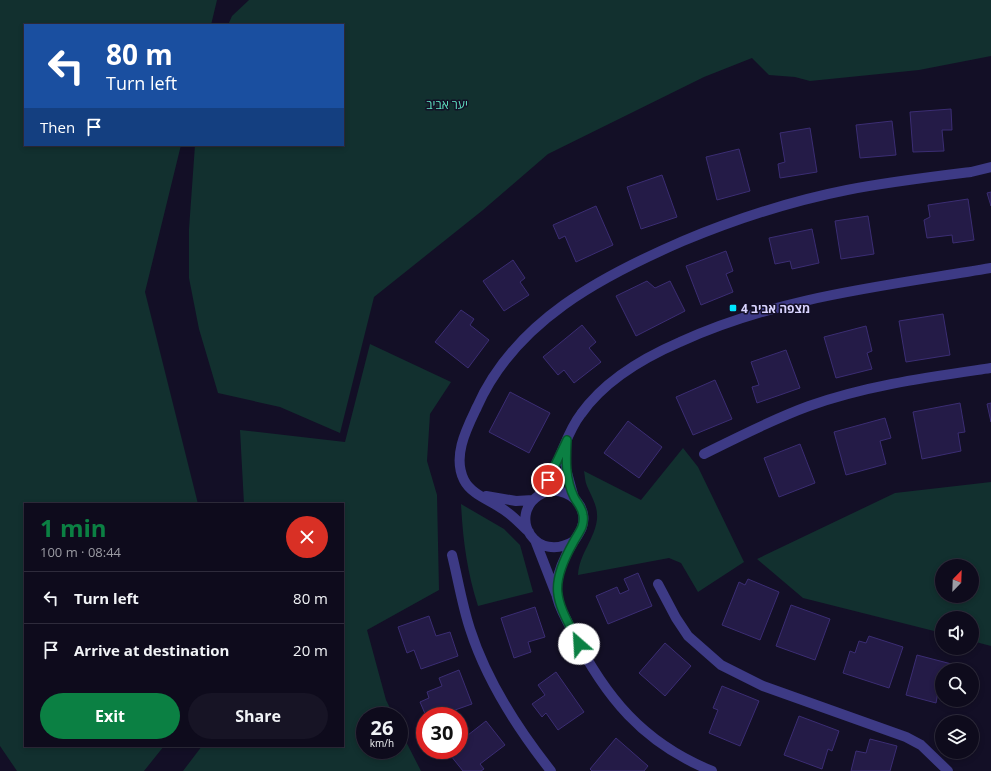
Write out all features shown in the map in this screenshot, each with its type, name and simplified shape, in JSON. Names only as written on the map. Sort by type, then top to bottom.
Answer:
[{"type":"street","points":[[574,541],[566,546],[556,548],[546,547],[503,509],[478,495],[464,481],[460,469],[462,443],[480,399],[494,376],[531,332],[557,309],[582,291],[627,266],[715,228],[756,213],[846,190],[971,172],[991,167]]},
{"type":"street","points":[[712,771],[677,754],[655,740],[620,706],[602,683],[584,654],[558,600],[532,536],[526,517],[581,414],[613,380],[638,362],[704,330],[760,311],[806,299],[991,268]]},
{"type":"street","points":[[704,454],[765,424],[809,406],[902,382],[991,368]]},
{"type":"street","points":[[567,440],[566,469],[574,498]]},
{"type":"street","points":[[478,495],[516,501],[536,497],[556,490],[566,493],[574,498],[580,505],[583,515],[583,524],[580,534],[574,541],[563,562],[556,593],[558,600]]},
{"type":"street","points":[[452,555],[469,628],[482,660],[512,719],[551,771]]},
{"type":"street","points":[[658,584],[676,618],[688,636],[721,665],[763,686],[906,737],[921,744],[935,757]]},
{"type":"street","points":[[936,759],[943,771]]},
{"type":"street","points":[[937,759],[948,771]]},
{"type":"green space","points":[[0,0],[217,0],[211,24],[24,24],[24,146],[181,146],[145,292],[198,503],[24,503],[24,747],[163,747],[144,771],[17,771],[0,746]]},
{"type":"green space","name":"יער אביב","points":[[249,0],[991,0],[991,56],[919,70],[810,81],[795,77],[769,75],[752,58],[704,77],[548,154],[483,210],[374,297],[340,433],[280,407],[218,393],[199,329],[189,278],[189,229],[195,146],[344,146],[344,24],[228,24],[232,16]]},
{"type":"green space","points":[[370,344],[451,382],[430,414],[427,461],[437,495],[439,590],[367,630],[386,700],[390,707],[356,707],[356,759],[408,759],[408,746],[421,771],[183,771],[201,747],[344,747],[344,503],[244,503],[240,430],[345,442]]},
{"type":"green space","points":[[683,448],[698,467],[744,562],[698,592],[681,563],[669,558],[578,575],[581,560],[596,526],[597,519],[596,506],[586,484],[584,471],[641,500]]},
{"type":"green space","points":[[991,482],[991,646],[979,643],[979,611],[935,611],[935,631],[803,598],[757,559],[895,493]]},
{"type":"green space","points":[[461,504],[504,529],[520,545],[533,592],[478,606],[466,556]]},
{"type":"building","points":[[951,109],[952,130],[942,130],[944,151],[913,152],[910,112]]},
{"type":"building","points":[[892,121],[896,155],[860,158],[856,125]]},
{"type":"building","points":[[810,128],[817,172],[780,178],[778,164],[785,162],[780,133]]},
{"type":"building","points":[[739,149],[750,191],[717,200],[706,157]]},
{"type":"building","points":[[662,175],[677,217],[641,229],[627,187]]},
{"type":"building","points":[[991,192],[991,206],[987,193]]},
{"type":"building","points":[[968,199],[974,240],[953,243],[952,235],[927,238],[924,220],[930,217],[928,205]]},
{"type":"building","points":[[596,206],[613,245],[576,262],[565,236],[559,239],[553,225]]},
{"type":"building","points":[[868,216],[874,254],[841,259],[835,221]]},
{"type":"building","points":[[812,229],[819,263],[792,269],[790,261],[775,264],[769,238]]},
{"type":"building","points":[[726,251],[733,271],[726,274],[733,292],[701,305],[686,266]]},
{"type":"building","points":[[513,260],[525,278],[520,282],[529,295],[504,311],[483,281]]},
{"type":"building","points":[[647,281],[655,288],[670,281],[685,311],[636,336],[616,296]]},
{"type":"building","points":[[461,310],[474,319],[470,325],[489,340],[468,368],[435,342]]},
{"type":"building","points":[[943,314],[950,355],[906,362],[899,321]]},
{"type":"building","points":[[582,325],[596,342],[589,348],[601,362],[574,383],[564,370],[558,375],[543,357]]},
{"type":"building","points":[[866,326],[872,351],[867,353],[872,369],[836,378],[824,337]]},
{"type":"building","points":[[786,350],[800,388],[757,403],[752,387],[759,385],[751,362]]},
{"type":"building","points":[[715,380],[732,419],[693,435],[676,397]]},
{"type":"building","points":[[510,392],[550,413],[529,453],[489,432]]},
{"type":"building","points":[[960,403],[965,432],[958,433],[961,451],[922,459],[913,412]]},
{"type":"building","points":[[991,403],[991,422],[987,404]]},
{"type":"building","points":[[885,418],[891,438],[880,441],[886,464],[846,475],[834,432]]},
{"type":"building","points":[[628,421],[662,447],[639,478],[604,453]]},
{"type":"building","points":[[800,444],[815,483],[779,497],[764,458]]},
{"type":"building","points":[[638,573],[652,606],[608,624],[596,596],[617,587],[620,594],[629,590],[624,579]]},
{"type":"building","points":[[748,579],[779,592],[760,640],[722,625],[739,582],[745,585]]},
{"type":"building","points":[[791,605],[830,619],[815,660],[776,646]]},
{"type":"building","points":[[535,607],[545,637],[528,642],[531,652],[514,658],[501,618]]},
{"type":"building","points":[[429,616],[436,636],[450,632],[458,656],[421,669],[414,650],[407,653],[398,627]]},
{"type":"building","points":[[869,636],[903,647],[889,688],[843,673],[850,651],[855,653],[859,641],[866,643]]},
{"type":"building","points":[[665,643],[691,666],[665,696],[639,673]]},
{"type":"building","points":[[917,655],[948,663],[935,663],[935,703],[906,695]]},
{"type":"building","points":[[459,670],[472,704],[464,707],[422,707],[420,702],[429,698],[427,692],[442,686],[439,678]]},
{"type":"building","points":[[556,672],[584,712],[558,730],[546,713],[542,717],[532,704],[545,695],[538,685]]},
{"type":"building","points":[[722,686],[759,701],[740,746],[709,733],[718,710],[713,708]]},
{"type":"building","points":[[799,716],[839,731],[832,751],[828,749],[822,769],[784,755]]},
{"type":"building","points":[[486,721],[505,745],[480,764],[484,769],[481,771],[463,771],[453,759],[468,759],[468,735]]},
{"type":"building","points":[[616,738],[648,766],[644,771],[592,771],[590,769]]},
{"type":"building","points":[[870,739],[897,746],[890,771],[851,771],[856,751],[866,753]]},
{"type":"place","name":"מצפה אביב 4","points":[[733,308]]},
{"type":"route","points":[[548,480],[567,440],[566,469],[568,482],[574,498],[580,505],[583,515],[583,524],[580,534],[574,541],[563,562],[556,593],[559,603],[579,644]]}]
